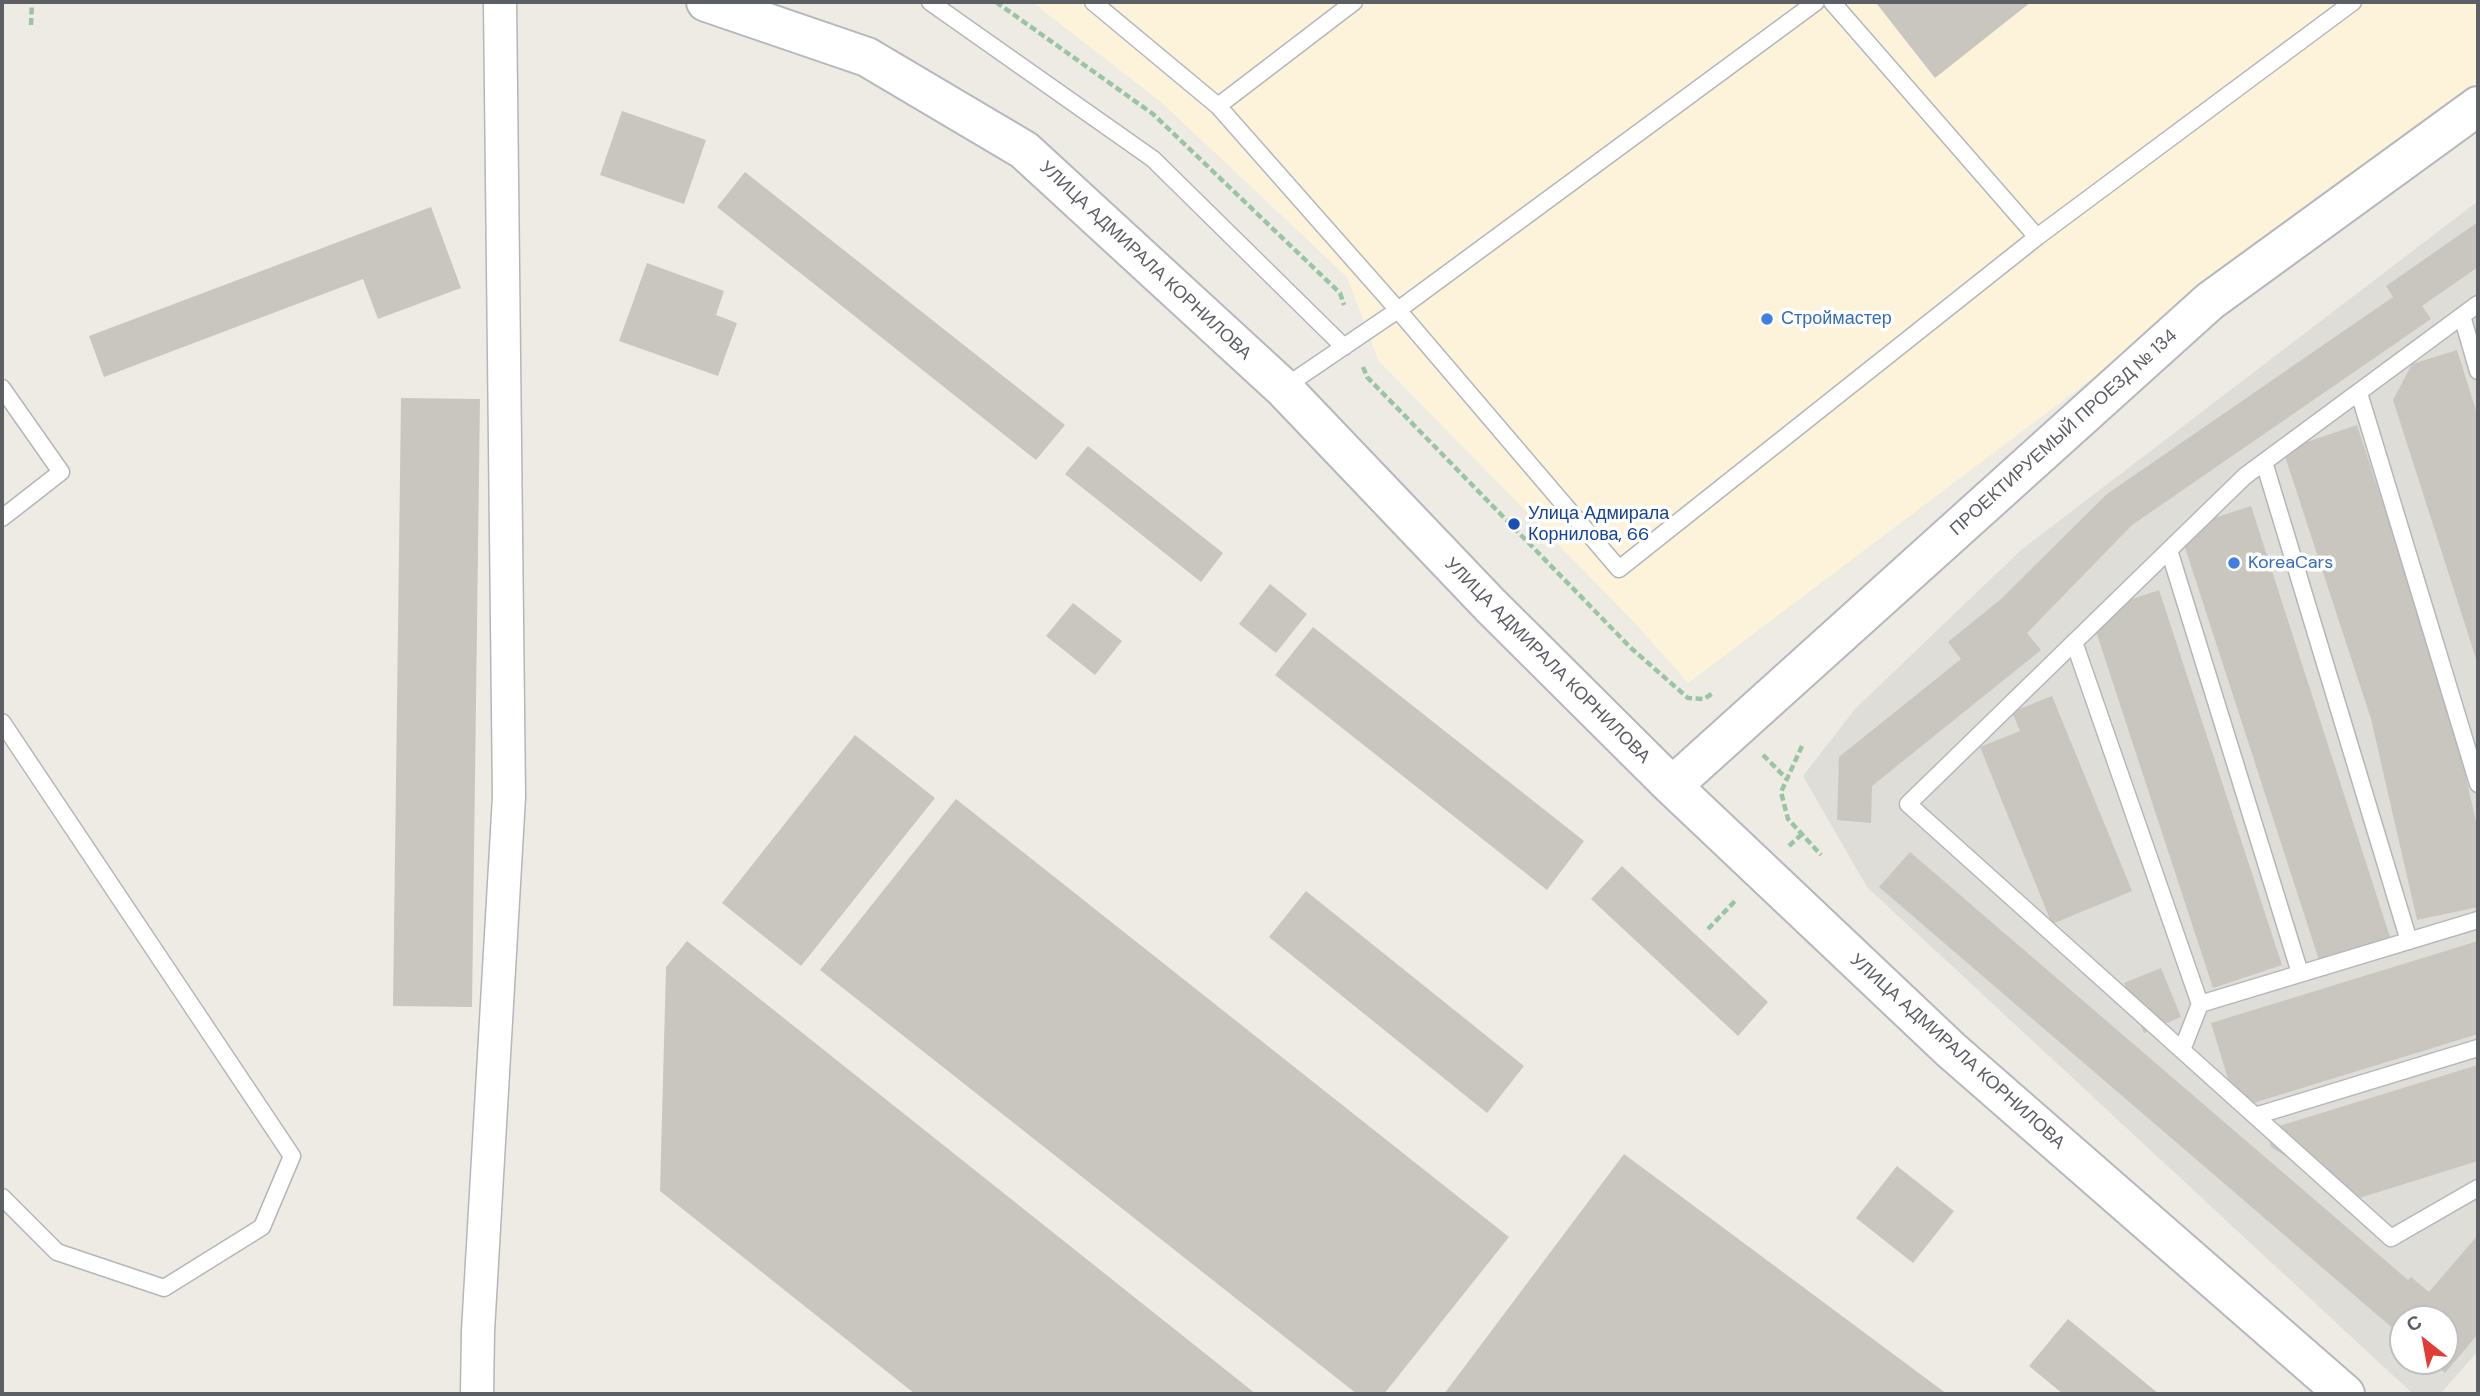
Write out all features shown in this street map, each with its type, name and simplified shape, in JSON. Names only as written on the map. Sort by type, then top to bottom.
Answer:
[{"type":"main road","name":"УЛИЦА АДМИРАЛА КОРНИЛОВА","points":[[706,2],[867,57],[1024,150],[1283,388],[1491,606],[1672,786],[1951,1050],[2345,1394]]},
{"type":"main road","name":"ПРОЕКТИРУЕМЫЙ ПРОЕЗД № 134","points":[[1672,786],[2210,301],[2478,106]]},
{"type":"street","points":[[477,1394],[478,1318],[509,797],[500,2]]},
{"type":"lane","points":[[930,2],[1153,159],[1345,347]]},
{"type":"lane","points":[[1093,2],[1218,106],[1398,310],[1619,569],[2037,237],[2353,2]]},
{"type":"lane","points":[[1218,106],[1354,2]]},
{"type":"lane","points":[[1283,388],[1398,310],[1816,2]]},
{"type":"lane","points":[[1832,2],[2037,237]]},
{"type":"lane","points":[[2478,304],[2245,476],[1908,804],[2391,1238],[2478,1188]]},
{"type":"lane","points":[[2462,316],[2478,371]]},
{"type":"lane","points":[[2,388],[61,472],[2,518]]},
{"type":"lane","points":[[2359,393],[2478,785]]},
{"type":"lane","points":[[2264,463],[2409,941]]},
{"type":"lane","points":[[2169,550],[2300,974]]},
{"type":"lane","points":[[2074,642],[2200,1004],[2182,1050]]},
{"type":"lane","points":[[2,722],[292,1156],[262,1227],[164,1288],[57,1252],[2,1197]]},
{"type":"lane","points":[[2200,1004],[2478,920]]},
{"type":"lane","points":[[2255,1116],[2478,1048]]},
{"type":"path","points":[[31,24],[32,2]]},
{"type":"path","points":[[1802,746],[1781,792],[1788,819],[1821,855]]},
{"type":"shaded area","name":"Строймастер","points":[[1032,2],[2478,2],[2478,88],[1688,683],[1635,623],[1378,360],[1347,277],[1161,102]]},
{"type":"shaded area","points":[[2478,201],[2478,1351],[2459,1372],[2459,1305],[2389,1305],[2389,1372],[1867,887],[1803,776],[1856,708],[2021,550]]},
{"type":"shaded area","points":[[2393,1375],[2457,1375],[2440,1394],[2413,1394]]},
{"type":"building","points":[[2031,2],[1935,78],[1877,4]]},
{"type":"building","points":[[622,111],[706,140],[684,204],[600,175]]},
{"type":"building","points":[[745,172],[1065,425],[1036,460],[717,207]]},
{"type":"building","points":[[431,207],[461,288],[378,319],[363,279],[104,377],[89,336]]},
{"type":"building","points":[[2478,222],[2478,267],[2422,306],[2431,319],[2132,525],[2027,633],[2041,650],[1872,786],[1871,823],[1837,820],[1839,757],[1961,659],[1948,642],[2000,600],[2107,494],[2393,297],[2386,286]]},
{"type":"building","points":[[647,263],[724,291],[716,315],[737,323],[718,376],[619,341]]},
{"type":"building","points":[[2457,350],[2478,417],[2478,665],[2393,400],[2412,364]]},
{"type":"building","points":[[401,398],[480,399],[472,1007],[393,1006]]},
{"type":"building","points":[[2357,425],[2452,715],[2478,831],[2478,907],[2417,920],[2371,719],[2283,450]]},
{"type":"building","points":[[1088,446],[1223,553],[1201,582],[1065,474]]},
{"type":"building","points":[[2251,506],[2390,937],[2319,960],[2179,529]]},
{"type":"building","points":[[1270,584],[1307,614],[1276,653],[1239,624]]},
{"type":"building","points":[[2159,590],[2282,965],[2213,988],[2090,613]]},
{"type":"building","points":[[1073,603],[1122,641],[1095,675],[1046,636]]},
{"type":"building","points":[[1313,627],[1584,841],[1547,890],[1275,675]]},
{"type":"building","points":[[2052,696],[2132,891],[2052,924],[1980,747],[2020,731],[2012,712]]},
{"type":"building","points":[[855,735],[935,798],[801,966],[722,903]]},
{"type":"building","points":[[956,799],[1509,1237],[1384,1394],[1357,1394],[820,970]]},
{"type":"building","points":[[1910,852],[2408,1280],[2411,1277],[2429,1292],[2478,1235],[2478,1334],[2459,1356],[2459,1305],[2389,1305],[2389,1325],[1879,887]]},
{"type":"building","points":[[1622,866],[1768,1002],[1738,1036],[1591,899]]},
{"type":"building","points":[[1306,891],[1524,1066],[1487,1113],[1269,937]]},
{"type":"building","points":[[687,941],[1256,1394],[915,1394],[660,1191],[666,967]]},
{"type":"building","points":[[2478,941],[2478,1034],[2237,1108],[2211,1023]]},
{"type":"building","points":[[2161,968],[2181,1017],[2144,1033],[2124,983]]},
{"type":"building","points":[[2478,1065],[2478,1161],[2356,1199],[2271,1147],[2266,1130]]},
{"type":"building","points":[[1624,1154],[1947,1394],[1444,1394]]},
{"type":"building","points":[[1897,1166],[1954,1211],[1913,1263],[1856,1218]]},
{"type":"building","points":[[2068,1319],[2159,1394],[2063,1394],[2029,1366]]},
{"type":"place","name":"Строймастер","points":[[1767,319]]},
{"type":"place","name":"Улица Адмирала Корнилова, 66","points":[[1514,524]]},
{"type":"place","name":"KoreaCars","points":[[2234,563]]}]
